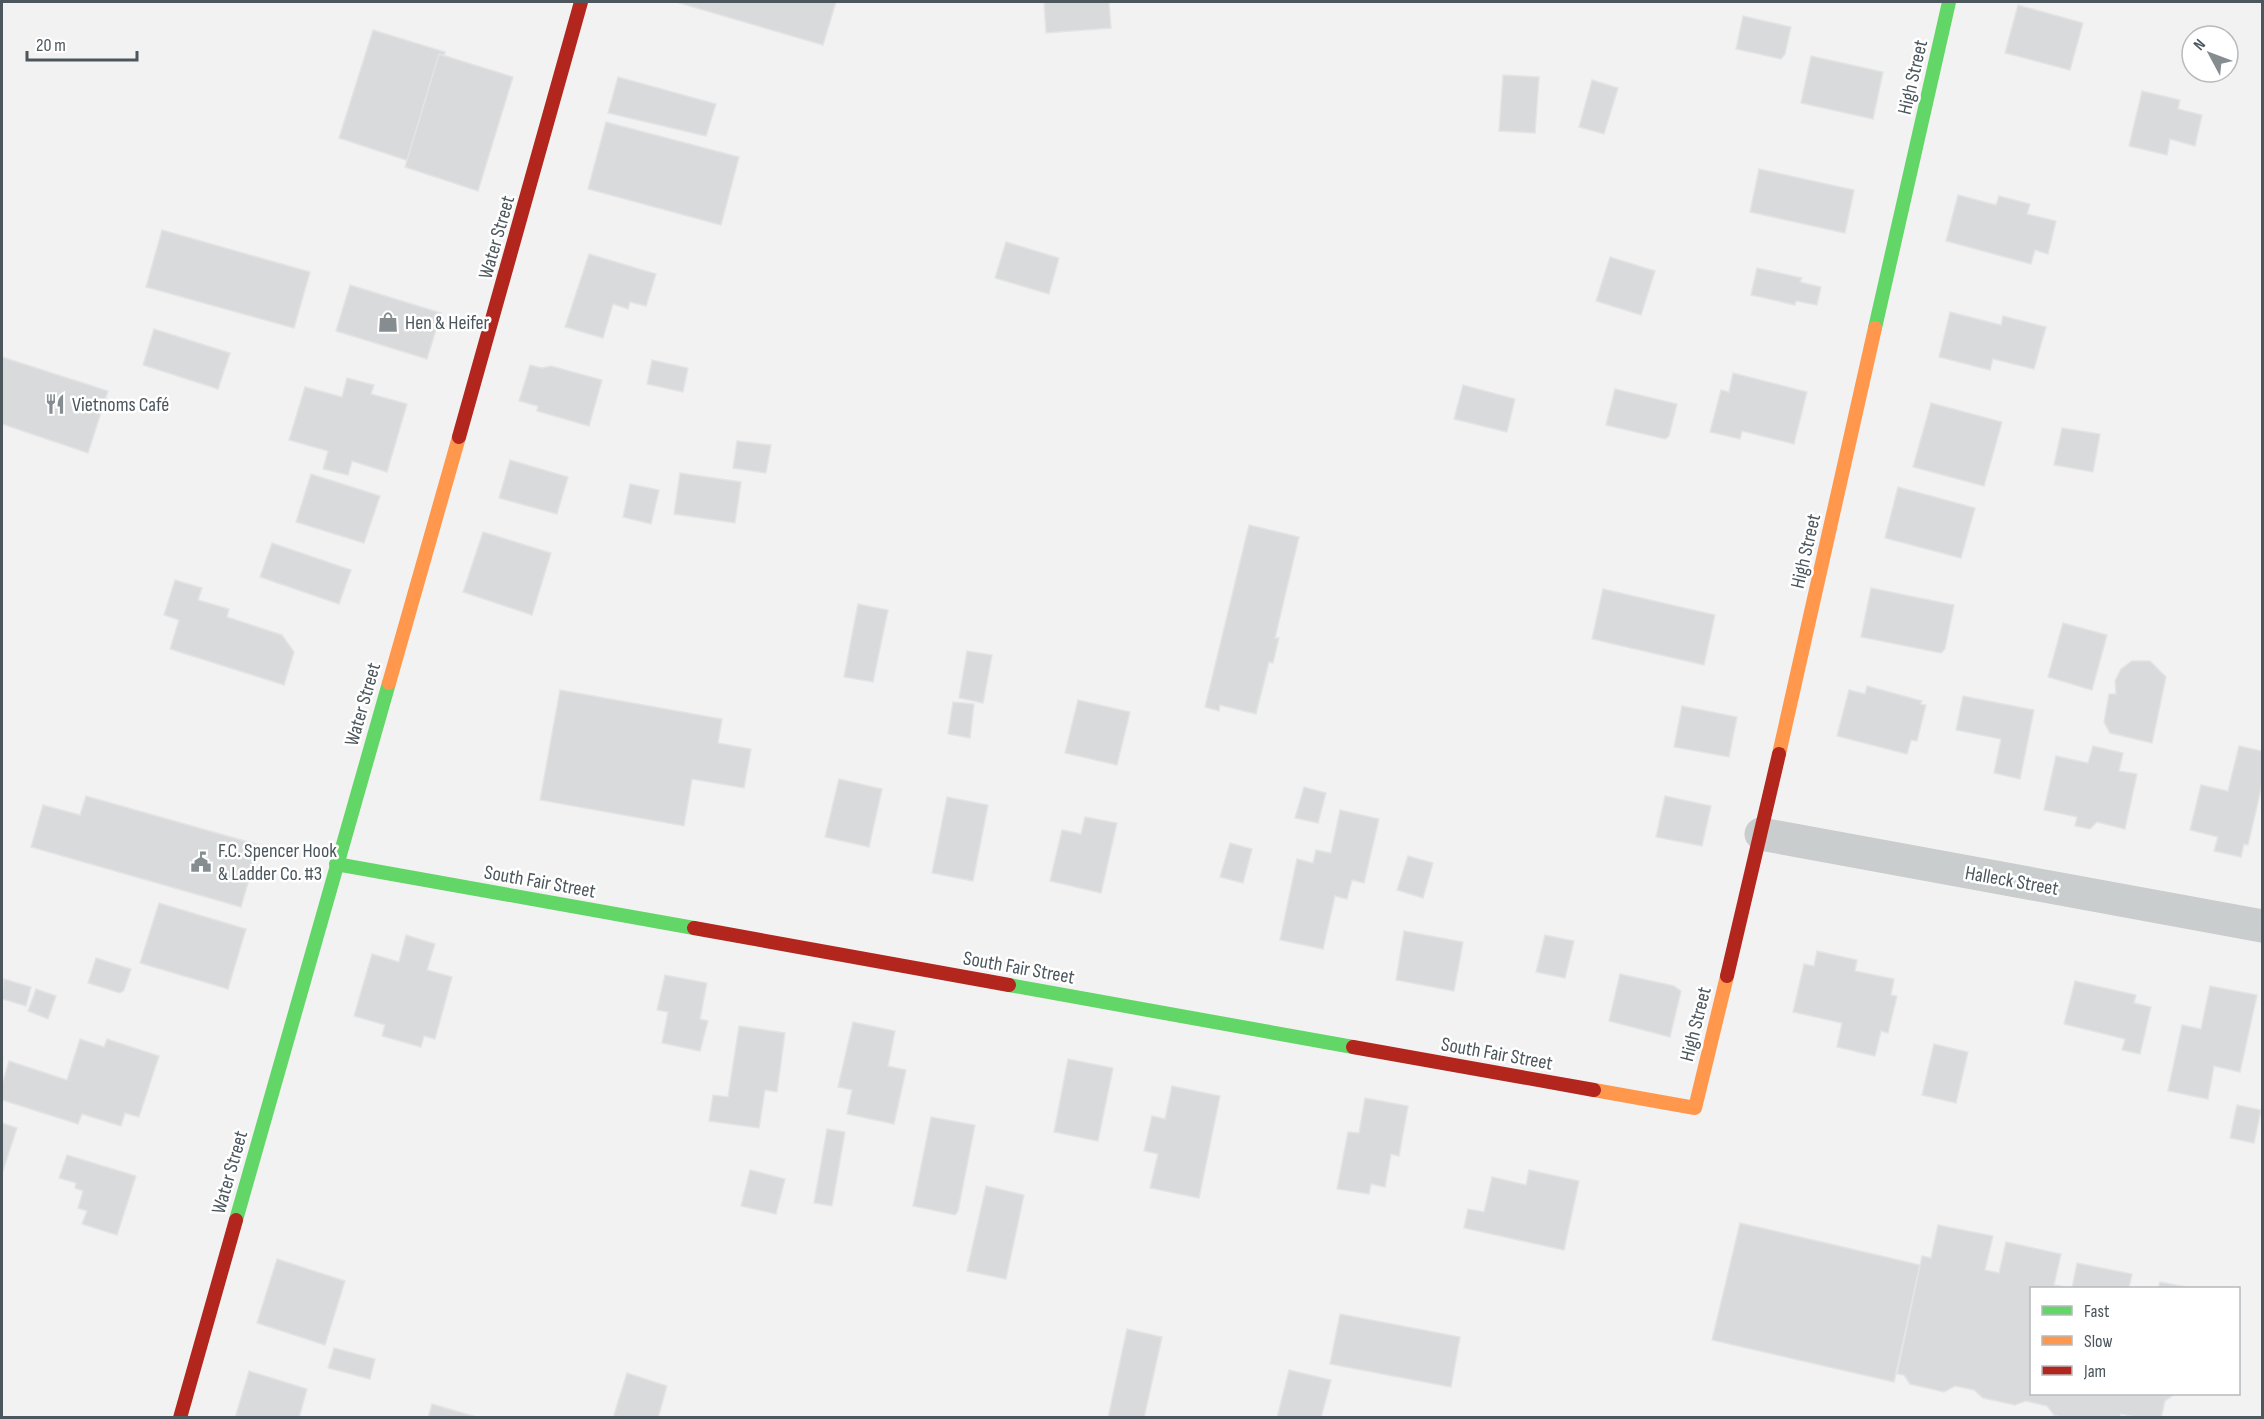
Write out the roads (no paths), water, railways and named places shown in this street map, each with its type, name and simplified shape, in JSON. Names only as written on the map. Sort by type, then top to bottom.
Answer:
[{"type":"street","name":"Water Street","points":[[180,1418],[336,864],[473,392],[581,2]]},
{"type":"street","name":"High Street","points":[[1695,1108],[1761,834],[1949,2]]},
{"type":"street","name":"Halleck Street","points":[[1761,834],[2262,926]]},
{"type":"street","name":"South Fair Street","points":[[336,864],[1695,1108]]},
{"type":"place","name":"Hen & Heifer","points":[[388,322]]},
{"type":"place","name":"Vietnoms Café","points":[[55,404]]},
{"type":"place","name":"F.C. Spencer Hook & Ladder Co. #3","points":[[201,862]]}]
